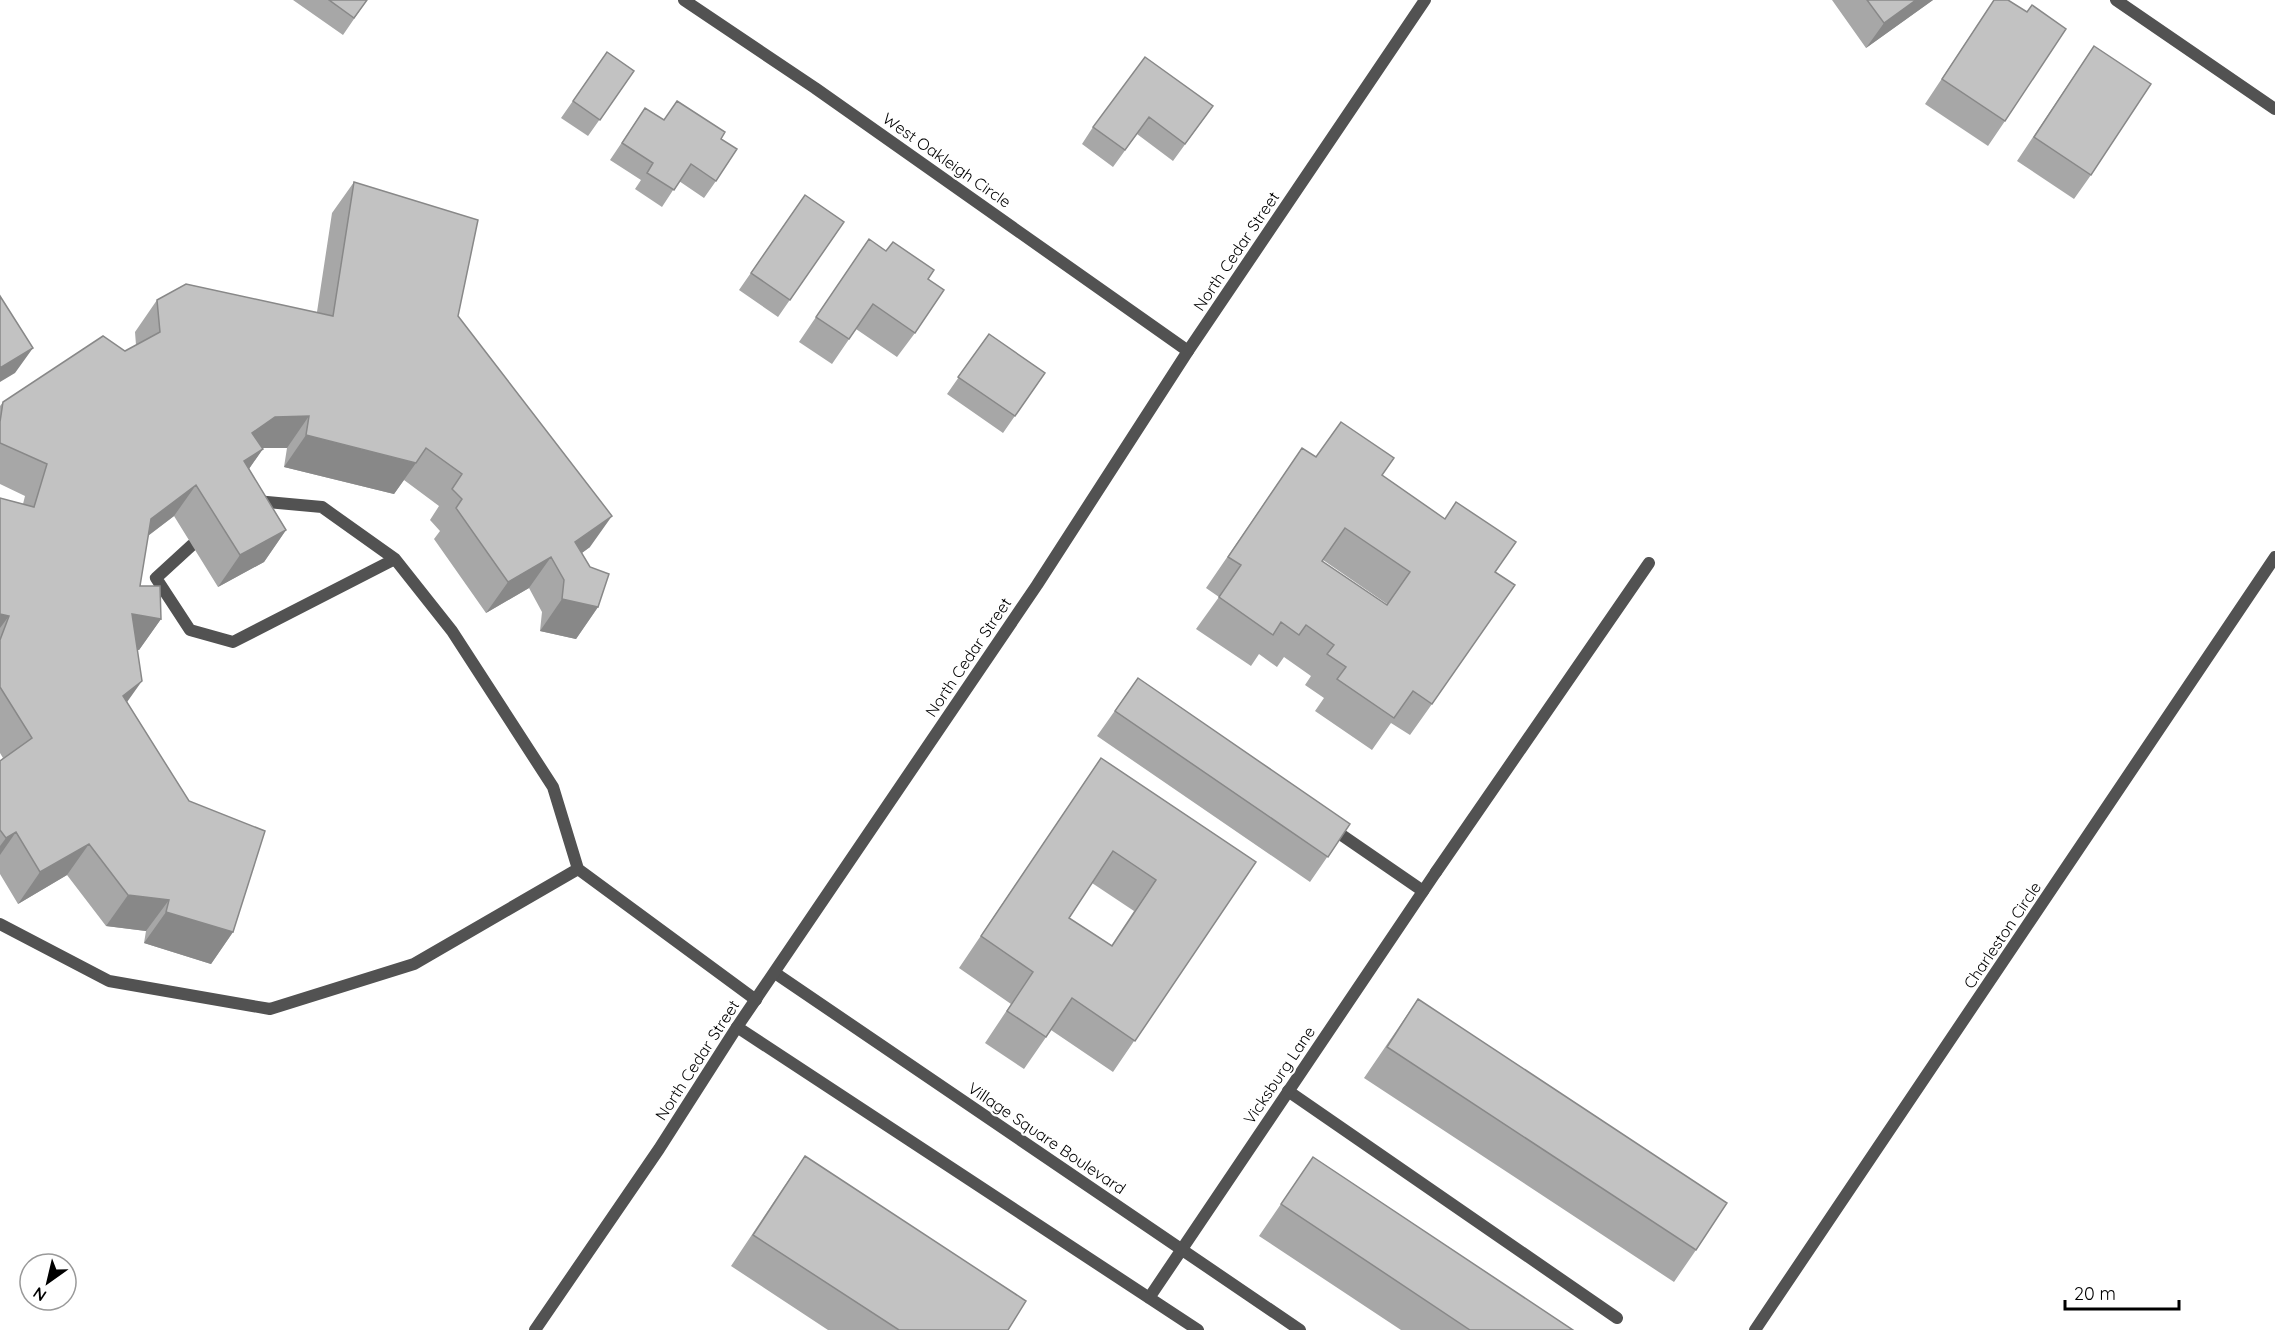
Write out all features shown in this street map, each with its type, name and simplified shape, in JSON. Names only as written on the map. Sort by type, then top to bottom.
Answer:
[{"type":"street","name":"West Oakleigh Circle","points":[[684,0],[815,88],[1188,351]]},
{"type":"street","name":"North Cedar Street","points":[[535,1330],[659,1149],[737,1027],[1036,585],[1188,351],[1425,0]]},
{"type":"street","points":[[2116,0],[2275,109]]},
{"type":"street","points":[[256,501],[322,507],[394,560],[452,632],[553,788],[578,869],[756,1000]]},
{"type":"street","points":[[192,545],[156,578],[190,630],[233,642],[394,560]]},
{"type":"street","name":"Charleston Circle","points":[[1755,1330],[2275,557]]},
{"type":"street","name":"Vicksburg Lane","points":[[1149,1298],[1423,891],[1649,564]]},
{"type":"street","points":[[1318,819],[1423,891]]},
{"type":"street","points":[[0,924],[109,981],[270,1009],[414,964],[578,869]]},
{"type":"street","name":"Village Square Boulevard","points":[[775,973],[1300,1330]]},
{"type":"street","points":[[737,1027],[1198,1330]]},
{"type":"street","points":[[1288,1091],[1617,1318]]},
{"type":"building","points":[[329,0],[367,0],[354,18]]},
{"type":"building","points":[[1867,0],[1916,0],[1884,23]]},
{"type":"building","points":[[1994,0],[2008,0],[2027,12],[2032,5],[2066,29],[2005,121],[1942,79]]},
{"type":"building","points":[[2094,46],[2151,84],[2091,175],[2034,137]]},
{"type":"building","points":[[607,52],[634,71],[600,120],[573,101]]},
{"type":"building","points":[[1145,57],[1213,106],[1185,144],[1149,117],[1125,150],[1093,127]]},
{"type":"building","points":[[677,101],[725,132],[721,139],[737,149],[716,181],[691,164],[674,190],[647,173],[653,163],[622,143],[645,108],[664,120]]},
{"type":"building","points":[[354,182],[478,220],[458,316],[612,516],[575,542],[590,567],[609,574],[598,607],[562,599],[564,580],[551,557],[508,582],[456,508],[462,499],[452,489],[462,474],[426,448],[416,463],[306,435],[309,416],[275,417],[252,433],[263,449],[244,461],[286,530],[240,555],[196,485],[151,519],[140,586],[160,586],[161,619],[132,614],[142,681],[123,696],[189,801],[265,831],[233,932],[166,912],[169,900],[128,895],[89,844],[40,872],[16,832],[6,838],[0,830],[0,761],[32,738],[0,687],[0,640],[9,616],[0,614],[0,498],[34,507],[47,464],[0,443],[3,402],[103,336],[125,351],[160,332],[157,300],[186,284],[333,316]]},
{"type":"building","points":[[805,195],[844,222],[790,300],[751,273]]},
{"type":"building","points":[[869,239],[886,251],[893,242],[934,270],[928,279],[944,290],[915,333],[873,304],[849,339],[816,317]]},
{"type":"building","points":[[0,296],[33,348],[0,368]]},
{"type":"building","points":[[989,334],[1045,373],[1015,416],[958,377]]},
{"type":"building","points":[[1341,422],[1394,458],[1382,475],[1445,519],[1456,502],[1516,542],[1495,572],[1515,585],[1432,704],[1413,691],[1394,718],[1337,679],[1346,667],[1327,654],[1334,645],[1306,625],[1299,635],[1281,622],[1273,635],[1219,597],[1241,565],[1228,557],[1302,448],[1316,457]],"holes":[[[1345,528],[1410,572],[1387,605],[1322,561]]]},
{"type":"building","points":[[1138,678],[1350,824],[1328,857],[1115,711]]},
{"type":"building","points":[[1101,758],[1256,862],[1135,1041],[1072,998],[1046,1037],[1007,1011],[1033,972],[981,936]],"holes":[[[1113,851],[1156,880],[1112,946],[1069,918]]]},
{"type":"building","points":[[1418,999],[1727,1203],[1696,1250],[1387,1047]]},
{"type":"building","points":[[805,1156],[1026,1301],[1008,1330],[899,1330],[753,1235]]},
{"type":"building","points":[[1313,1157],[1573,1330],[1470,1330],[1281,1204]]}]
